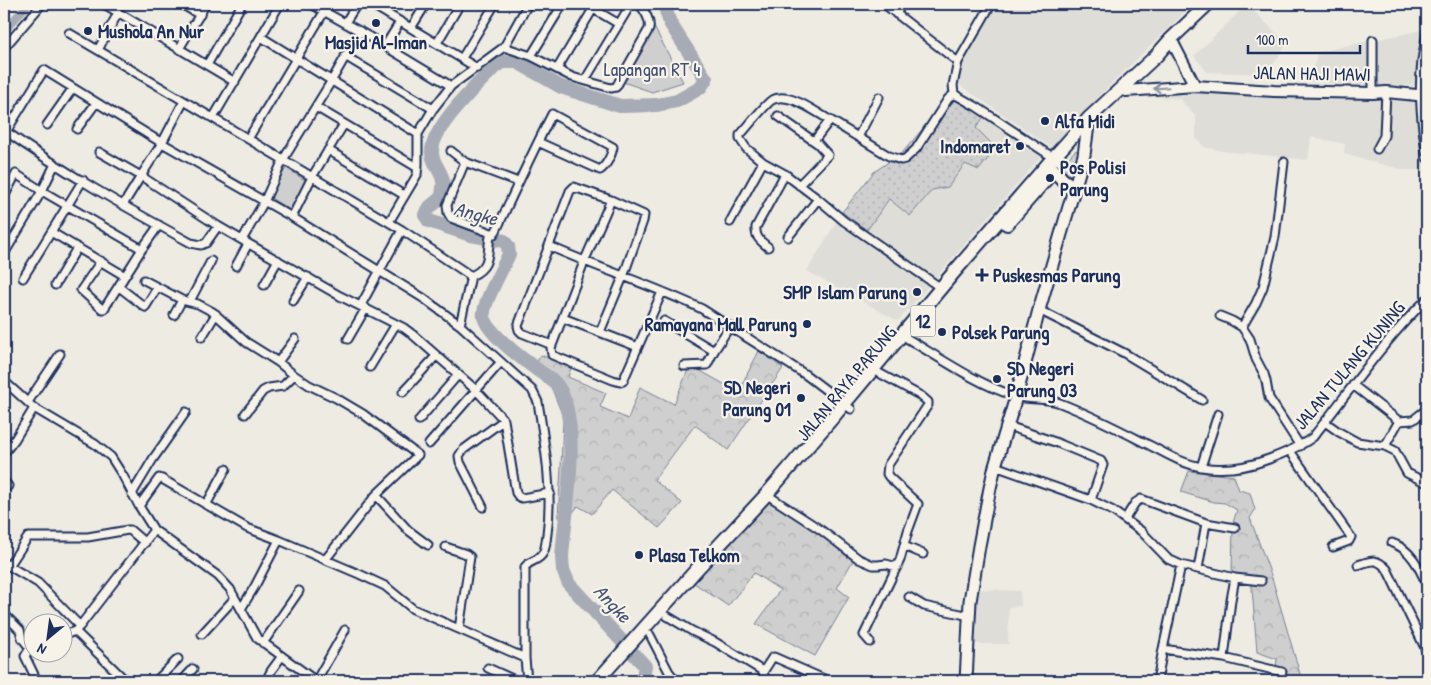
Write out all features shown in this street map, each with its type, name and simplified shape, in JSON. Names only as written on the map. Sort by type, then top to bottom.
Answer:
[{"type":"highway","name":"JALAN RAYA PARUNG","points":[[1088,125],[1126,91],[1208,4]]},
{"type":"highway","name":"JALAN RAYA PARUNG","points":[[625,655],[697,569],[878,374],[908,339],[958,274],[1088,125],[1156,56],[1218,4]]},
{"type":"highway","points":[[1054,163],[1063,180],[1075,188]]},
{"type":"highway","name":"JALAN RAYA PARUNG","points":[[636,644],[650,634],[667,616],[772,498],[941,288],[958,274]]},
{"type":"highway","name":"12","points":[[598,681],[625,655]]},
{"type":"highway","name":"12","points":[[608,681],[625,655]]},
{"type":"main road","points":[[966,681],[970,601],[995,466],[1084,155],[1088,125]]},
{"type":"street","points":[[5,44],[42,4]]},
{"type":"street","points":[[104,4],[235,82]]},
{"type":"street","points":[[181,4],[200,15]]},
{"type":"street","points":[[179,49],[206,4]]},
{"type":"street","points":[[207,65],[242,4]]},
{"type":"street","points":[[213,118],[280,4]]},
{"type":"street","points":[[311,4],[451,86]]},
{"type":"street","points":[[345,24],[357,4]]},
{"type":"street","points":[[371,4],[477,68]]},
{"type":"street","points":[[386,13],[392,4]]},
{"type":"street","points":[[411,28],[426,4]]},
{"type":"street","points":[[437,43],[460,4]]},
{"type":"street","points":[[462,58],[495,4]]},
{"type":"street","points":[[389,222],[417,175],[418,134],[433,109],[451,86],[504,47],[528,4]]},
{"type":"street","points":[[531,56],[563,4]]},
{"type":"street","points":[[585,4],[619,24]]},
{"type":"street","points":[[584,80],[630,4]]},
{"type":"street","points":[[504,47],[531,56],[572,77],[611,88],[616,87],[649,28],[650,24],[644,9],[639,4]]},
{"type":"street","points":[[884,4],[958,62]]},
{"type":"street","points":[[896,14],[902,4]]},
{"type":"street","points":[[993,4],[958,62],[953,85],[954,94],[1054,163]]},
{"type":"street","points":[[557,69],[593,8]]},
{"type":"street","points":[[248,139],[324,12]]},
{"type":"street","points":[[98,50],[118,13]]},
{"type":"street","points":[[385,46],[400,22]]},
{"type":"street","points":[[1427,31],[1422,61],[1424,139],[1427,158]]},
{"type":"street","points":[[236,266],[245,242],[283,160],[360,32]]},
{"type":"street","points":[[69,33],[389,222],[471,276]]},
{"type":"street","points":[[261,37],[418,134]]},
{"type":"street","points":[[1373,40],[1373,93]]},
{"type":"street","points":[[1173,42],[1195,86]]},
{"type":"street","points":[[345,56],[433,109]]},
{"type":"street","points":[[218,226],[206,243],[202,245],[191,242],[123,205],[26,147],[5,131],[44,70],[162,143],[380,270],[423,298],[460,325],[532,390],[538,402],[550,493],[544,551],[538,559],[527,564],[525,567],[525,658],[529,680]]},
{"type":"street","name":"JALAN HAJI MAWI","points":[[1126,91],[1195,86],[1264,91],[1386,92],[1424,95]]},
{"type":"street","points":[[47,125],[73,88]]},
{"type":"street","points":[[1377,149],[1384,136],[1386,92]]},
{"type":"street","points":[[941,288],[844,221],[784,174],[763,162],[741,142],[740,136],[771,100],[790,99],[830,120],[889,156],[900,160],[916,149],[948,99],[954,94]]},
{"type":"street","points":[[858,137],[879,97]]},
{"type":"street","points":[[123,205],[162,143],[184,101]]},
{"type":"street","points":[[77,129],[96,103]]},
{"type":"street","points":[[316,107],[418,168]]},
{"type":"street","points":[[471,276],[484,268],[492,235],[518,182],[538,142],[552,114],[614,147],[603,169],[600,170],[538,142]]},
{"type":"street","points":[[778,116],[814,141],[828,156],[799,185]]},
{"type":"street","points":[[814,141],[830,120]]},
{"type":"street","points":[[292,218],[312,177],[344,124]]},
{"type":"street","points":[[328,150],[404,195]]},
{"type":"street","points":[[451,151],[465,162],[518,182]]},
{"type":"street","points":[[99,152],[142,176],[245,242],[412,334],[476,390],[504,420],[516,493],[519,497],[550,493]]},
{"type":"street","points":[[465,162],[448,205],[448,213],[451,218],[492,235]]},
{"type":"street","points":[[730,222],[763,162]]},
{"type":"street","points":[[1242,327],[1263,287],[1275,237],[1284,162]]},
{"type":"street","points":[[4,254],[42,190],[55,164]]},
{"type":"street","points":[[4,197],[16,174],[142,249]]},
{"type":"street","points":[[768,246],[757,238],[756,227],[784,174]]},
{"type":"street","points":[[23,278],[83,180]]},
{"type":"street","points":[[552,345],[522,333],[518,326],[574,187],[611,200],[644,215],[624,276],[600,332]]},
{"type":"street","points":[[788,237],[818,199]]},
{"type":"street","points":[[611,200],[584,262],[552,345],[552,355],[620,382],[623,381],[662,292]]},
{"type":"street","points":[[101,261],[81,290],[104,310],[159,225]]},
{"type":"street","points":[[348,339],[380,270],[402,230]]},
{"type":"street","points":[[51,232],[125,276]]},
{"type":"street","points":[[549,246],[702,309],[806,375],[847,406]]},
{"type":"street","points":[[55,285],[77,248]]},
{"type":"street","points":[[264,285],[278,260]]},
{"type":"street","points":[[190,301],[211,261]]},
{"type":"street","points":[[460,325],[471,276]]},
{"type":"street","points":[[293,301],[308,277]]},
{"type":"street","points":[[144,280],[182,300],[205,307],[216,314],[240,338],[278,362],[309,385],[357,410],[418,455],[376,495],[325,560]]},
{"type":"street","points":[[119,286],[145,307],[157,288]]},
{"type":"street","name":"JALAN TULANG KUNING","points":[[908,339],[988,386],[1016,397],[1046,399],[1058,402],[1181,461],[1201,467],[1232,468],[1262,462],[1290,451],[1313,437],[1409,316],[1427,299]]},
{"type":"street","points":[[174,315],[182,300]]},
{"type":"street","points":[[1039,310],[1124,354],[1202,400]]},
{"type":"street","points":[[202,337],[216,314]]},
{"type":"street","points":[[1220,316],[1242,327],[1250,339],[1256,359],[1264,374],[1269,398],[1300,446]]},
{"type":"street","points":[[563,318],[638,347]]},
{"type":"street","points":[[664,321],[714,351]]},
{"type":"street","points":[[370,367],[396,324]]},
{"type":"street","points":[[684,366],[707,365],[730,326]]},
{"type":"street","points":[[278,362],[295,340]]},
{"type":"street","points":[[4,453],[15,439],[31,405],[60,354]]},
{"type":"street","points":[[403,392],[436,356]]},
{"type":"street","points":[[429,444],[500,363]]},
{"type":"street","points":[[870,642],[864,635],[897,567],[918,504],[886,474],[886,470],[928,402],[921,396],[878,374]]},
{"type":"street","points":[[245,414],[263,391],[283,386],[294,375]]},
{"type":"street","points":[[418,420],[458,375]]},
{"type":"street","points":[[4,381],[31,405],[95,444],[114,460],[154,530],[228,585],[257,638],[263,643],[316,681],[345,630]]},
{"type":"street","points":[[1353,385],[1399,421],[1413,420],[1427,409]]},
{"type":"street","points":[[132,494],[153,459],[186,412]]},
{"type":"street","points":[[1201,467],[1218,414]]},
{"type":"street","points":[[483,507],[460,462],[459,456],[463,450],[504,420]]},
{"type":"street","points":[[1385,446],[1399,421]]},
{"type":"street","points":[[1326,422],[1357,442],[1385,446],[1396,451],[1407,473],[1427,483]]},
{"type":"street","points":[[1008,426],[1055,442],[1101,461],[1103,465],[1091,500]]},
{"type":"street","points":[[1290,451],[1351,538],[1350,541],[1333,547]]},
{"type":"street","points":[[995,466],[1091,500],[1126,519],[1141,531],[1168,559],[1181,565],[1235,578],[1261,581]]},
{"type":"street","points":[[206,505],[226,469]]},
{"type":"street","points":[[139,506],[159,478],[247,528],[384,586],[413,609],[525,658]]},
{"type":"street","points":[[376,495],[408,530],[428,545]]},
{"type":"street","points":[[772,498],[821,530],[859,559],[872,564],[886,564],[897,567]]},
{"type":"street","points":[[1126,519],[1135,503],[1141,499],[1206,523],[1235,528]]},
{"type":"street","points":[[1198,569],[1206,523]]},
{"type":"street","points":[[125,680],[77,629],[38,583],[6,564],[28,536],[43,538],[88,537],[130,530],[145,543]]},
{"type":"street","points":[[72,631],[77,629],[154,530]]},
{"type":"street","points":[[241,609],[279,540]]},
{"type":"street","points":[[1392,543],[1402,548],[1412,557],[1427,585]]},
{"type":"street","points":[[904,546],[923,554]]},
{"type":"street","points":[[446,547],[470,557],[459,629]]},
{"type":"street","points":[[1358,566],[1377,561],[1387,568],[1427,652]]},
{"type":"street","points":[[1157,681],[1181,565]]},
{"type":"street","points":[[1224,658],[1235,578]]},
{"type":"street","points":[[263,643],[299,591]]},
{"type":"street","points":[[909,597],[924,606],[970,616]]},
{"type":"street","points":[[202,634],[235,598]]},
{"type":"street","points":[[4,614],[20,630],[22,638]]},
{"type":"street","points":[[667,616],[715,642],[763,672]]},
{"type":"street","points":[[650,634],[669,672],[676,681]]},
{"type":"street","points":[[1163,649],[1224,658],[1282,672]]},
{"type":"street","points":[[266,681],[282,656]]},
{"type":"street","points":[[761,681],[764,675],[763,672],[774,657],[824,679]]},
{"type":"street","points":[[156,681],[178,659]]},
{"type":"street","points":[[28,662],[37,681]]},
{"type":"street","points":[[488,668],[517,681]]},
{"type":"street","points":[[182,681],[193,669]]},
{"type":"shaded area","points":[[993,4],[1193,4],[1100,95],[1054,149],[955,82],[954,69],[961,49]]},
{"type":"shaded area","points":[[1247,4],[1287,44],[1267,74],[1207,72],[1194,56]]},
{"type":"shaded area","points":[[1427,29],[1427,85],[1381,86],[1309,82],[1318,52]]},
{"type":"shaded area","points":[[1124,89],[1417,96],[1426,170],[1403,170],[1344,154],[1345,144],[1311,137],[1308,160],[1227,152],[1204,147],[1196,138],[1196,117],[1180,99],[1120,93]]},
{"type":"shaded area","points":[[987,112],[1046,151],[898,321],[807,271],[842,212],[867,230],[889,199],[910,216],[932,189],[948,187],[965,164],[976,128]]},
{"type":"shaded area","points":[[974,589],[1020,591],[1021,606],[1009,607],[1008,644],[969,644]]},
{"type":"green space","name":"Lapangan RT 4","points":[[653,25],[683,82],[652,92],[623,82]]},
{"type":"green space","points":[[952,89],[987,112],[976,128],[996,148],[979,170],[965,164],[948,187],[932,190],[910,216],[889,199],[867,230],[842,212],[874,172],[903,152]]},
{"type":"green space","points":[[1076,150],[1081,154],[1074,178],[1069,180],[1060,172],[1060,166]]},
{"type":"green space","points":[[286,168],[308,182],[292,211],[269,197]]},
{"type":"green space","points":[[759,351],[783,368],[728,450],[695,425],[654,480],[682,503],[659,528],[612,490],[592,514],[578,506],[568,519],[558,517],[563,417],[552,389],[531,372],[541,355],[571,368],[568,377],[606,393],[600,407],[628,419],[640,387],[674,404],[690,365],[738,392]]},
{"type":"green space","points":[[1189,471],[1234,476],[1239,490],[1250,493],[1255,510],[1250,518],[1272,578],[1302,681],[1275,681],[1277,659],[1257,652],[1251,575],[1232,574],[1233,523],[1237,510],[1225,503],[1214,502],[1181,492]]},
{"type":"green space","points":[[766,501],[803,520],[855,557],[837,588],[849,597],[815,656],[756,624],[780,590],[754,573],[728,606],[694,583]]},
{"type":"waterway","points":[[4,31],[28,4]]},
{"type":"waterway","name":"Angke","points":[[642,681],[645,666],[569,584],[563,570],[562,557],[571,452],[570,430],[562,394],[554,381],[498,338],[484,317],[489,295],[509,254],[508,246],[504,241],[471,235],[429,221],[425,215],[430,207],[442,197],[442,178],[432,153],[439,130],[459,104],[501,62],[517,62],[561,87],[620,106],[657,105],[677,101],[700,88],[706,79],[670,23],[664,4]]},
{"type":"place","name":"Masjid Al-Iman","points":[[376,23]]},
{"type":"place","name":"Mushola An Nur","points":[[88,31]]},
{"type":"place","name":"Alfa Midi","points":[[1045,121]]},
{"type":"place","name":"Indomaret","points":[[1020,146]]},
{"type":"place","name":"Pos Polisi Parung","points":[[1050,178]]},
{"type":"place","name":"Puskesmas Parung","points":[[982,275]]},
{"type":"place","name":"SMP Islam Parung","points":[[917,292]]},
{"type":"place","name":"Ramayana Mall Parung","points":[[807,324]]},
{"type":"place","name":"Polsek Parung","points":[[942,332]]},
{"type":"place","name":"SD Negeri Parung 03","points":[[997,379]]},
{"type":"place","name":"SD Negeri Parung 01","points":[[801,398]]},
{"type":"place","name":"Plasa Telkom","points":[[639,555]]}]
